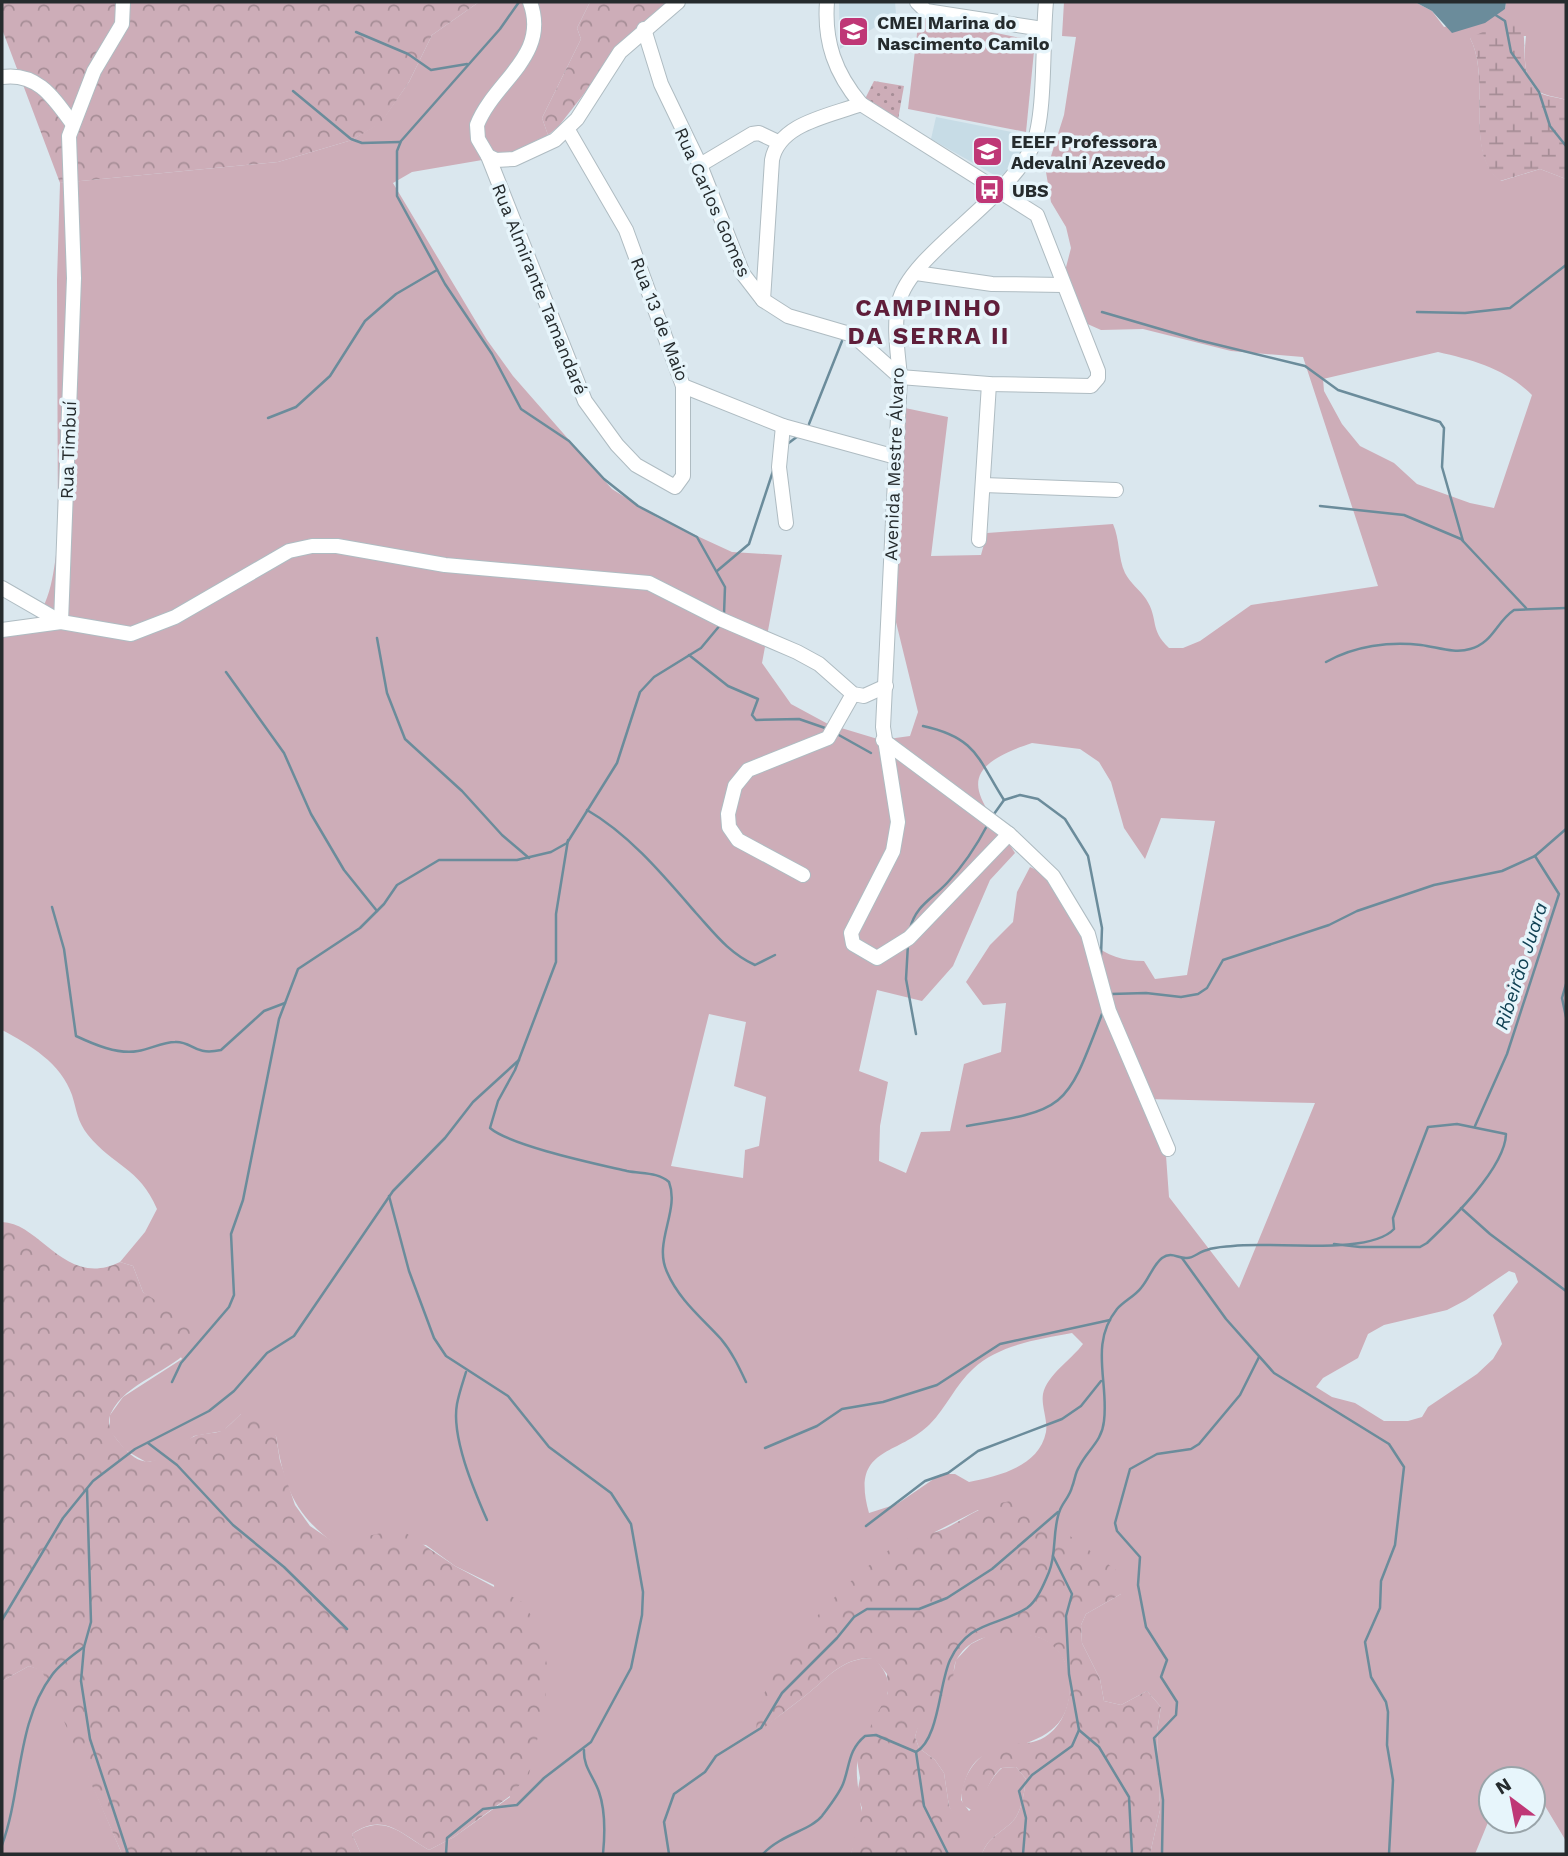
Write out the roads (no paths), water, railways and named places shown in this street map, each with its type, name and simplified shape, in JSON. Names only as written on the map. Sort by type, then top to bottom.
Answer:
[{"type":"street","name":"Rua Timbuí","points":[[61,622],[74,278],[69,136],[94,71],[122,24],[124,2]]},
{"type":"street","points":[[530,2],[536,28],[530,50],[477,125],[478,139],[488,156],[504,161],[514,159],[568,130],[620,52],[678,2]]},
{"type":"street","points":[[827,2],[825,23],[832,57],[842,79],[861,104],[1030,209],[1042,223],[1063,285],[1098,371],[1098,378],[1091,386],[989,384],[900,377]]},
{"type":"street","points":[[917,2],[926,11],[1043,29]]},
{"type":"street","name":"Avenida Mestre Álvaro","points":[[1009,834],[903,943],[877,958],[857,948],[850,933],[893,851],[898,822],[883,740],[900,377],[898,307],[904,288],[916,273],[1026,157],[1035,137],[1046,2]]},
{"type":"street","name":"Rua Carlos Gomes","points":[[644,29],[661,84],[700,165],[743,274],[763,300],[788,316],[853,335],[900,377]]},
{"type":"street","points":[[2,77],[26,77],[41,86],[72,123]]},
{"type":"street","points":[[763,300],[772,160],[778,142],[792,130],[861,104]]},
{"type":"street","name":"Rua 13 de Maio","points":[[568,130],[626,230],[683,386],[783,426],[896,457]]},
{"type":"street","points":[[700,165],[752,134],[759,132],[778,142]]},
{"type":"street","name":"Rua Almirante Tamandaré","points":[[488,156],[585,401],[617,445],[636,465],[667,486],[675,487],[683,476],[683,386]]},
{"type":"street","points":[[916,273],[980,283],[1063,285]]},
{"type":"street","points":[[979,540],[989,384]]},
{"type":"street","points":[[783,426],[779,467],[786,523]]},
{"type":"street","points":[[983,485],[1116,490]]},
{"type":"street","points":[[2,630],[61,622],[131,634],[175,617],[289,551],[312,546],[337,546],[445,565],[642,581],[808,659],[853,694],[868,695],[886,685]]},
{"type":"street","points":[[2,588],[61,622]]},
{"type":"street","points":[[803,875],[738,840],[729,827],[727,814],[735,786],[748,770],[828,738],[853,694]]},
{"type":"street","points":[[883,740],[1009,834],[1053,876],[1084,925],[1109,1012],[1168,1149]]},
{"type":"waterway","points":[[519,2],[500,29],[401,141],[397,151],[397,196],[445,284],[492,354],[521,409],[569,441],[604,479],[638,506],[697,537],[725,587],[724,614]]},
{"type":"waterway","points":[[1494,14],[1505,21],[1511,52],[1539,92],[1550,126],[1566,146]]},
{"type":"waterway","points":[[356,32],[408,54],[431,70],[467,64]]},
{"type":"waterway","points":[[293,91],[351,139],[362,143],[400,142]]},
{"type":"waterway","points":[[1417,312],[1465,313],[1510,308],[1566,265]]},
{"type":"waterway","points":[[268,418],[296,407],[330,376],[365,321],[396,294],[437,270]]},
{"type":"waterway","points":[[1102,312],[1198,340],[1305,366],[1338,390],[1440,422],[1444,428],[1442,467],[1463,541]]},
{"type":"waterway","points":[[809,424],[842,341]]},
{"type":"waterway","points":[[786,445],[798,436]]},
{"type":"waterway","points":[[717,571],[749,544],[773,471]]},
{"type":"waterway","points":[[1320,506],[1404,515],[1461,539],[1526,608]]},
{"type":"waterway","points":[[1326,662],[1348,652],[1385,644],[1464,650],[1484,642],[1514,610],[1566,608]]},
{"type":"waterway","points":[[172,1382],[181,1363],[229,1307],[234,1295],[231,1234],[243,1200],[279,1019],[298,969],[360,928],[384,904],[397,885],[439,860],[517,860],[551,852],[567,843],[617,763],[640,692],[654,677],[701,648],[721,624]]},
{"type":"waterway","points":[[377,638],[387,693],[405,739],[462,791],[502,835],[529,858]]},
{"type":"waterway","points":[[689,655],[728,686],[758,699],[752,715],[756,720],[799,719],[828,729]]},
{"type":"waterway","points":[[226,672],[284,753],[311,814],[344,870],[377,911]]},
{"type":"waterway","points":[[923,726],[941,731],[966,744],[981,762],[1004,800]]},
{"type":"waterway","points":[[837,734],[871,753]]},
{"type":"waterway","points":[[994,814],[1004,800],[1020,795],[1038,799],[1065,819],[1088,856],[1102,928],[1101,955]]},
{"type":"waterway","points":[[587,810],[632,843],[716,936],[737,955],[755,965],[775,955]]},
{"type":"waterway","points":[[910,929],[916,914],[959,869],[988,824]]},
{"type":"waterway","name":"Ribeirão Juara","points":[[1535,856],[1566,829]]},
{"type":"waterway","points":[[568,840],[556,914],[556,962],[515,1070],[498,1101],[490,1128],[535,1148],[627,1171],[655,1175],[669,1182],[671,1204],[663,1249],[667,1272],[684,1300],[725,1344],[746,1382]]},
{"type":"waterway","points":[[1111,994],[1146,993],[1181,997],[1198,994],[1207,988],[1223,960],[1329,925],[1357,911],[1434,885],[1502,871],[1535,856]]},
{"type":"waterway","name":"Ribeirão Juara","points":[[1475,1126],[1507,1054],[1559,894],[1535,856]]},
{"type":"waterway","points":[[52,907],[64,949],[76,1036],[90,1042],[130,1052],[175,1042],[199,1050],[221,1050],[264,1011],[285,1003]]},
{"type":"waterway","points":[[908,944],[906,979],[916,1034]]},
{"type":"waterway","points":[[1566,984],[1562,998],[1566,1017]]},
{"type":"waterway","points":[[967,1126],[1025,1115],[1044,1109],[1058,1100],[1070,1087],[1080,1069],[1102,1014]]},
{"type":"waterway","points":[[2,1620],[63,1518],[93,1481],[135,1449],[209,1411],[234,1391],[267,1353],[294,1336],[393,1191],[445,1138],[473,1102],[519,1060]]},
{"type":"waterway","name":"Ribeirão Juara","points":[[916,1752],[924,1745],[934,1724],[946,1670],[958,1647],[975,1631],[1027,1608],[1042,1587],[1051,1565],[1060,1510],[1082,1461],[1103,1428],[1105,1406],[1102,1350],[1109,1322],[1117,1309],[1141,1288],[1159,1261],[1169,1255],[1190,1258],[1220,1247],[1342,1245],[1364,1242],[1381,1237],[1394,1229],[1393,1218],[1428,1127],[1457,1124],[1506,1134],[1497,1162],[1487,1177],[1427,1243],[1420,1247],[1360,1247],[1334,1244]]},
{"type":"waterway","points":[[389,1196],[409,1271],[434,1338],[446,1356],[508,1396],[549,1447],[611,1493],[631,1524],[643,1592],[642,1615],[631,1668],[591,1742],[544,1778],[517,1805],[483,1809],[447,1838],[446,1854]]},
{"type":"waterway","points":[[1461,1208],[1490,1234],[1566,1291]]},
{"type":"waterway","points":[[1182,1258],[1226,1319],[1274,1373],[1389,1444],[1404,1467],[1395,1545],[1381,1581],[1380,1608],[1365,1642],[1371,1677],[1386,1702],[1388,1712],[1387,1745],[1393,1780],[1389,1854]]},
{"type":"waterway","points":[[765,1448],[817,1426],[842,1409],[883,1402],[937,1385],[1000,1344],[1110,1320]]},
{"type":"waterway","points":[[1162,1854],[1163,1800],[1154,1738],[1176,1715],[1177,1702],[1161,1677],[1167,1660],[1146,1627],[1138,1585],[1140,1557],[1117,1531],[1115,1523],[1130,1469],[1157,1454],[1191,1449],[1199,1444],[1240,1395],[1259,1357]]},
{"type":"waterway","points":[[466,1372],[457,1404],[457,1432],[465,1463],[487,1520]]},
{"type":"waterway","points":[[866,1526],[925,1481],[948,1473],[978,1451],[1062,1419],[1081,1406],[1101,1381]]},
{"type":"waterway","points":[[148,1443],[177,1465],[233,1525],[284,1567],[347,1629]]},
{"type":"waterway","points":[[87,1489],[91,1622],[84,1647],[81,1681],[90,1739],[128,1854]]},
{"type":"waterway","points":[[669,1854],[664,1822],[674,1794],[705,1772],[716,1756],[761,1728],[782,1693],[837,1638],[854,1617],[867,1609],[919,1609],[947,1598],[992,1569],[1058,1512]]},
{"type":"waterway","points":[[1023,1854],[1026,1818],[1019,1791],[1032,1775],[1072,1746],[1079,1730],[1069,1674],[1066,1616],[1072,1594],[1053,1556]]},
{"type":"waterway","points":[[2,1845],[26,1736],[40,1694],[63,1663],[84,1647]]},
{"type":"waterway","points":[[1079,1730],[1099,1747],[1129,1797],[1132,1854]]},
{"type":"waterway","name":"Ribeirão Juara","points":[[763,1854],[822,1816],[841,1788],[855,1747],[865,1736],[876,1735],[916,1752]]},
{"type":"waterway","points":[[584,1750],[585,1762],[603,1807],[603,1854]]},
{"type":"waterway","points":[[916,1752],[924,1806],[948,1854]]},
{"type":"place","name":"CMEI Marina do Nascimento Camilo","points":[[854,32]]},
{"type":"place","name":"EEEF Professora Adevalni Azevedo","points":[[988,151]]},
{"type":"place","name":"UBS","points":[[989,190]]},
{"type":"district","name":"CAMPINHO DA SERRA II","points":[[929,322]]}]
